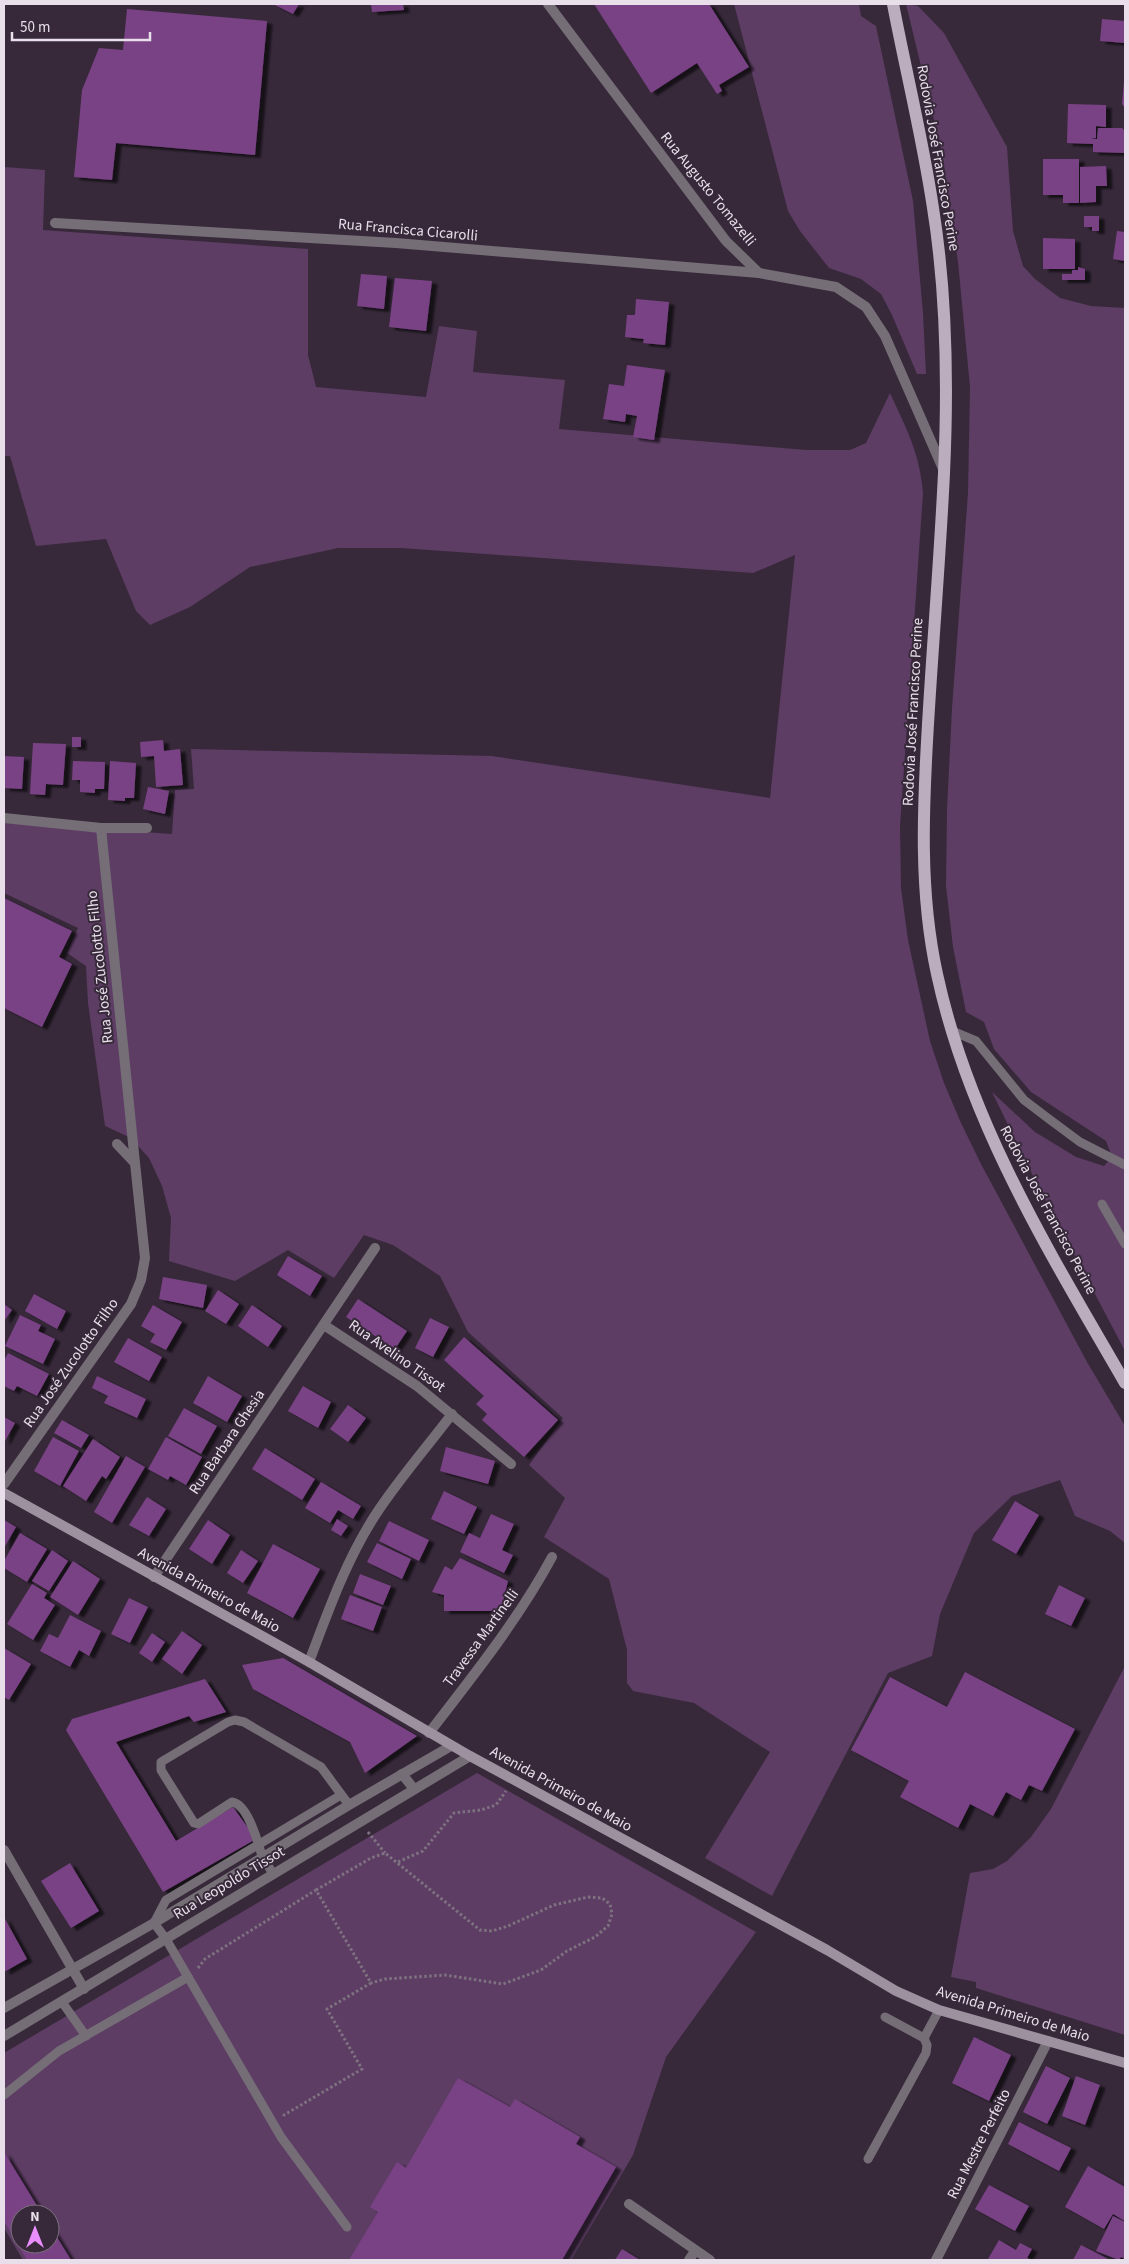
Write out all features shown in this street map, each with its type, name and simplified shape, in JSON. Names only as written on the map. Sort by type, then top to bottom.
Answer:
[{"type":"main road","name":"Rodovia José Francisco Perine","points":[[893,4],[933,207],[939,254],[945,379],[944,472],[923,823],[928,920],[937,974],[952,1031],[986,1127],[1032,1221],[1125,1383]]},
{"type":"main road","name":"Avenida Primeiro de Maio","points":[[4,1493],[309,1662],[451,1746],[827,1950],[896,1991],[939,2010],[1125,2063]]},
{"type":"street","name":"Rua Augusto Tomazelli","points":[[548,4],[726,241],[759,273]]},
{"type":"street","name":"Rua Francisca Cicarolli","points":[[55,223],[396,243],[759,273]]},
{"type":"street","points":[[759,273],[836,287],[866,307],[885,336],[944,472]]},
{"type":"street","points":[[4,818],[101,828],[147,828]]},
{"type":"street","name":"Rua José Zucolotto Filho","points":[[4,1484],[131,1304],[140,1280],[145,1258],[101,828]]},
{"type":"street","points":[[117,1144],[135,1163]]},
{"type":"street","name":"Rua Barbara Ghesia","points":[[154,1577],[376,1248]]},
{"type":"street","name":"Rua Avelino Tissot","points":[[324,1325],[391,1368],[452,1414],[510,1464]]},
{"type":"street","points":[[309,1662],[338,1587],[364,1535],[377,1513],[452,1414]]},
{"type":"street","name":"Travessa Martinelli","points":[[429,1732],[526,1602],[552,1557]]},
{"type":"street","name":"Rua Leopoldo Tissot","points":[[4,2008],[154,1922],[349,1804],[451,1746]]},
{"type":"street","name":"Rua Leopoldo Tissot","points":[[4,2036],[470,1756]]},
{"type":"street","points":[[402,1774],[414,1789]]},
{"type":"street","points":[[4,1850],[71,1970],[84,1989]]},
{"type":"street","name":"Rua Mestre Perfeito","points":[[936,2260],[1048,2041]]},
{"type":"street","points":[[628,2204],[710,2260]]},
{"type":"street","points":[[689,2260],[695,2251]]},
{"type":"lane","points":[[952,1031],[976,1041],[1024,1100],[1080,1142],[1125,1165]]},
{"type":"lane","points":[[1102,1204],[1125,1244]]},
{"type":"lane","points":[[273,1874],[262,1857],[260,1844],[248,1818],[235,1802],[198,1824],[194,1823],[161,1770],[161,1762],[228,1722],[235,1720],[244,1722],[321,1767],[349,1804]]},
{"type":"lane","points":[[341,1795],[166,1900],[154,1922],[166,1939],[281,2136],[347,2227]]},
{"type":"lane","points":[[4,2095],[59,2052],[188,1977]]},
{"type":"lane","points":[[62,2002],[86,2036]]},
{"type":"lane","points":[[924,2038],[939,2010]]},
{"type":"lane","points":[[868,2159],[926,2053],[927,2045],[924,2038],[885,2017]]},
{"type":"path","points":[[398,1862],[423,1851],[454,1813],[481,1810],[496,1805],[513,1780]]},
{"type":"path","points":[[279,2107],[284,2115],[362,2069],[327,2009],[372,1983],[385,1979],[445,1975],[503,1984],[542,1970],[567,1950],[595,1937],[608,1926],[612,1914],[610,1904],[602,1898],[588,1898],[554,1904],[508,1926],[492,1931],[480,1930],[385,1853],[360,1822]]},
{"type":"path","points":[[203,1976],[198,1968],[205,1959],[316,1890],[371,1858],[385,1853]]},
{"type":"path","points":[[316,1890],[372,1983]]},
{"type":"shaded area","points":[[734,4],[859,4],[861,16],[876,26],[913,201],[923,313],[926,374],[917,374],[881,294],[861,279],[829,268],[800,231],[788,211]]},
{"type":"shaded area","points":[[906,4],[918,6],[944,33],[1007,147],[1013,231],[1023,266],[1035,279],[1060,298],[1091,306],[1125,308],[1125,1351],[1036,1182],[992,1092],[1035,1132],[1076,1157],[1104,1166],[1112,1157],[1106,1141],[1031,1092],[994,1049],[984,1022],[966,1012],[953,947],[946,886],[947,810],[952,708],[968,493],[970,387],[958,262],[942,153]]},
{"type":"shaded area","points":[[4,167],[45,170],[43,230],[308,249],[308,355],[316,387],[426,397],[439,326],[477,331],[473,372],[565,380],[559,429],[806,450],[850,450],[866,443],[890,393],[911,441],[919,465],[923,493],[900,826],[901,888],[908,940],[930,1041],[944,1083],[961,1123],[1087,1362],[1125,1426],[1125,1543],[1110,1531],[1075,1516],[1060,1480],[1012,1496],[974,1533],[940,1614],[932,1656],[888,1673],[772,1896],[705,1858],[770,1752],[694,1703],[633,1691],[627,1683],[627,1650],[609,1579],[544,1537],[565,1498],[529,1465],[563,1418],[468,1332],[440,1276],[393,1245],[364,1235],[334,1278],[288,1250],[235,1281],[169,1261],[171,1218],[162,1186],[149,1158],[131,1138],[105,1126],[88,1003],[86,966],[67,953],[78,928],[4,893],[4,822],[172,834],[175,790],[194,789],[191,749],[492,756],[770,798],[795,555],[753,573],[401,548],[338,548],[250,567],[190,607],[150,625],[136,611],[106,539],[36,546],[10,456],[4,456]]},
{"type":"shaded area","points":[[1125,1666],[1125,2035],[976,1988],[976,1982],[951,1977],[970,1873],[993,1869],[1007,1861],[1031,1837],[1051,1809]]},
{"type":"shaded area","points":[[477,1773],[756,1932],[666,2057],[633,2155],[571,2260],[23,2260],[19,2254],[60,2254],[60,2204],[10,2204],[10,2238],[4,2228],[4,2053]]},
{"type":"building","points":[[273,4],[299,4],[293,14]]},
{"type":"building","points":[[371,4],[403,4],[404,10],[372,12]]},
{"type":"building","points":[[594,4],[709,4],[749,67],[719,85],[722,91],[717,94],[697,63],[651,93]]},
{"type":"building","points":[[127,9],[267,21],[255,155],[116,143],[112,180],[74,177],[82,90],[99,48],[123,50]]},
{"type":"building","points":[[1102,19],[1125,21],[1125,43],[1100,41]]},
{"type":"building","points":[[1125,81],[1125,108],[1122,104]]},
{"type":"building","points":[[1068,104],[1106,105],[1106,127],[1096,126],[1096,138],[1090,139],[1097,139],[1098,128],[1122,128],[1125,131],[1125,153],[1093,152],[1093,144],[1067,143]]},
{"type":"building","points":[[1043,159],[1079,159],[1079,203],[1063,203],[1063,195],[1043,195]]},
{"type":"building","points":[[1106,166],[1107,186],[1096,186],[1096,202],[1080,203],[1080,167]]},
{"type":"building","points":[[1084,216],[1099,216],[1099,231],[1092,231],[1092,227],[1084,227]]},
{"type":"building","points":[[1117,231],[1125,232],[1125,261],[1113,259]]},
{"type":"building","points":[[1043,238],[1075,239],[1075,269],[1043,269]]},
{"type":"building","points":[[1078,267],[1085,269],[1085,280],[1062,280],[1062,274],[1072,274],[1072,270],[1078,270]]},
{"type":"building","points":[[361,274],[387,276],[384,309],[357,306]]},
{"type":"building","points":[[395,278],[432,281],[426,331],[389,327]]},
{"type":"building","points":[[636,299],[669,302],[665,345],[643,343],[644,339],[625,337],[627,315],[635,315]]},
{"type":"building","points":[[627,365],[665,370],[654,440],[633,437],[637,416],[626,414],[625,422],[603,419],[609,384],[624,386]]},
{"type":"building","points":[[72,737],[81,737],[81,747],[72,747]]},
{"type":"building","points":[[163,740],[164,751],[180,749],[183,785],[156,787],[154,756],[141,757],[140,742]]},
{"type":"building","points":[[33,743],[66,744],[63,785],[46,784],[45,795],[30,794]]},
{"type":"building","points":[[4,756],[24,757],[22,789],[4,788]]},
{"type":"building","points":[[73,761],[105,762],[104,789],[95,789],[95,793],[80,792],[80,780],[72,780]]},
{"type":"building","points":[[110,761],[136,763],[134,798],[125,798],[125,801],[108,800]]},
{"type":"building","points":[[148,787],[169,791],[165,814],[143,809]]},
{"type":"building","points":[[4,898],[72,931],[59,957],[72,964],[42,1027],[4,1008]]},
{"type":"building","points":[[288,1256],[322,1276],[310,1296],[277,1275]]},
{"type":"building","points":[[163,1277],[207,1285],[203,1308],[159,1299]]},
{"type":"building","points":[[218,1290],[239,1304],[226,1324],[205,1311]]},
{"type":"building","points":[[34,1294],[66,1311],[57,1329],[25,1311]]},
{"type":"building","points":[[358,1299],[407,1331],[395,1349],[346,1317]]},
{"type":"building","points":[[4,1304],[12,1310],[4,1321]]},
{"type":"building","points":[[153,1305],[182,1322],[166,1350],[150,1342],[155,1334],[141,1326]]},
{"type":"building","points":[[252,1305],[282,1326],[268,1347],[238,1326]]},
{"type":"building","points":[[20,1315],[41,1325],[38,1331],[55,1339],[43,1364],[5,1346]]},
{"type":"building","points":[[430,1318],[449,1327],[433,1357],[415,1348]]},
{"type":"building","points":[[464,1337],[558,1420],[524,1457],[482,1420],[487,1414],[476,1404],[484,1396],[444,1360]]},
{"type":"building","points":[[128,1338],[162,1357],[149,1381],[114,1362]]},
{"type":"building","points":[[8,1353],[49,1374],[37,1396],[17,1386],[14,1391],[4,1386],[4,1361]]},
{"type":"building","points":[[97,1376],[146,1399],[137,1418],[104,1403],[108,1396],[92,1388]]},
{"type":"building","points":[[208,1376],[242,1396],[227,1422],[193,1403]]},
{"type":"building","points":[[303,1386],[331,1402],[318,1428],[288,1411]]},
{"type":"building","points":[[348,1405],[366,1418],[348,1442],[330,1429]]},
{"type":"building","points":[[184,1408],[217,1426],[201,1454],[168,1436]]},
{"type":"building","points":[[4,1417],[15,1423],[4,1443]]},
{"type":"building","points":[[62,1420],[89,1435],[81,1448],[54,1433]]},
{"type":"building","points":[[53,1437],[79,1451],[60,1486],[34,1471]]},
{"type":"building","points":[[166,1437],[202,1457],[186,1485],[170,1476],[168,1480],[148,1469]]},
{"type":"building","points":[[93,1439],[120,1457],[106,1479],[102,1476],[86,1501],[63,1486]]},
{"type":"building","points":[[446,1447],[495,1461],[488,1484],[440,1471]]},
{"type":"building","points":[[265,1448],[315,1479],[302,1500],[252,1469]]},
{"type":"building","points":[[126,1456],[145,1467],[112,1523],[94,1512]]},
{"type":"building","points":[[321,1482],[361,1506],[353,1519],[338,1510],[330,1523],[305,1508]]},
{"type":"building","points":[[444,1491],[477,1507],[464,1534],[431,1519]]},
{"type":"building","points":[[147,1497],[166,1509],[149,1536],[129,1525]]},
{"type":"building","points":[[1015,1501],[1039,1515],[1016,1554],[992,1540]]},
{"type":"building","points":[[491,1514],[514,1524],[502,1550],[513,1555],[504,1573],[460,1552],[469,1533],[480,1538]]},
{"type":"building","points":[[337,1519],[348,1526],[341,1536],[331,1530]]},
{"type":"building","points":[[4,1520],[16,1527],[4,1548]]},
{"type":"building","points":[[208,1520],[230,1535],[212,1564],[189,1549]]},
{"type":"building","points":[[389,1521],[429,1540],[419,1561],[379,1541]]},
{"type":"building","points":[[20,1533],[47,1549],[27,1582],[4,1568],[4,1561]]},
{"type":"building","points":[[377,1543],[411,1559],[402,1579],[367,1562]]},
{"type":"building","points":[[273,1544],[320,1569],[293,1618],[247,1593]]},
{"type":"building","points":[[52,1550],[68,1561],[49,1591],[32,1581]]},
{"type":"building","points":[[241,1550],[258,1561],[243,1583],[227,1573]]},
{"type":"building","points":[[460,1558],[508,1581],[501,1611],[444,1611],[444,1595],[432,1592],[445,1566],[452,1570]]},
{"type":"building","points":[[73,1561],[100,1579],[78,1615],[50,1597]]},
{"type":"building","points":[[360,1574],[391,1586],[383,1605],[353,1593]]},
{"type":"building","points":[[32,1584],[47,1593],[44,1598],[55,1605],[33,1640],[7,1624]]},
{"type":"building","points":[[1059,1585],[1085,1598],[1071,1626],[1045,1614]]},
{"type":"building","points":[[350,1595],[382,1607],[373,1631],[341,1619]]},
{"type":"building","points":[[129,1598],[148,1607],[130,1643],[111,1634]]},
{"type":"building","points":[[70,1615],[101,1631],[89,1656],[79,1650],[70,1667],[40,1651],[49,1634],[58,1638]]},
{"type":"building","points":[[182,1631],[202,1645],[182,1674],[162,1659]]},
{"type":"building","points":[[152,1633],[165,1642],[152,1662],[139,1653]]},
{"type":"building","points":[[4,1648],[31,1664],[9,1700],[4,1697]]},
{"type":"building","points":[[283,1658],[417,1736],[365,1773],[350,1742],[253,1689],[242,1665]]},
{"type":"building","points":[[965,1672],[1075,1729],[1042,1791],[1029,1785],[1021,1800],[1006,1792],[993,1816],[970,1804],[958,1828],[900,1797],[909,1781],[851,1750],[890,1677],[947,1707]]},
{"type":"building","points":[[205,1679],[226,1712],[194,1722],[189,1716],[116,1742],[176,1841],[233,1807],[256,1839],[163,1892],[66,1730],[72,1719]]},
{"type":"building","points":[[70,1863],[99,1911],[71,1928],[41,1881]]},
{"type":"building","points":[[4,1917],[27,1959],[4,1972]]},
{"type":"building","points":[[974,2037],[1011,2055],[989,2101],[952,2083]]},
{"type":"building","points":[[1046,2066],[1070,2078],[1047,2124],[1023,2112]]},
{"type":"building","points":[[1076,2076],[1100,2085],[1085,2125],[1062,2116]]},
{"type":"building","points":[[458,2078],[510,2107],[515,2099],[580,2137],[576,2144],[616,2167],[562,2260],[349,2260],[378,2212],[370,2207],[397,2162],[406,2168]]},
{"type":"building","points":[[1019,2122],[1071,2148],[1059,2171],[1008,2144]]},
{"type":"building","points":[[4,2152],[36,2204],[10,2204],[10,2231],[4,2221]]},
{"type":"building","points":[[1088,2166],[1125,2187],[1125,2221],[1113,2214],[1104,2229],[1065,2207]]},
{"type":"building","points":[[989,2185],[1029,2206],[1015,2231],[975,2209]]},
{"type":"building","points":[[1113,2216],[1125,2222],[1125,2259],[1121,2257],[1119,2260],[1096,2251]]},
{"type":"building","points":[[999,2240],[1016,2250],[1020,2243],[1032,2249],[1027,2258],[1032,2260],[988,2259]]},
{"type":"building","points":[[60,2242],[71,2260],[27,2260],[23,2254],[60,2254]]},
{"type":"building","points":[[1081,2245],[1110,2260],[1073,2260]]},
{"type":"building","points":[[622,2249],[640,2260],[615,2260]]}]
